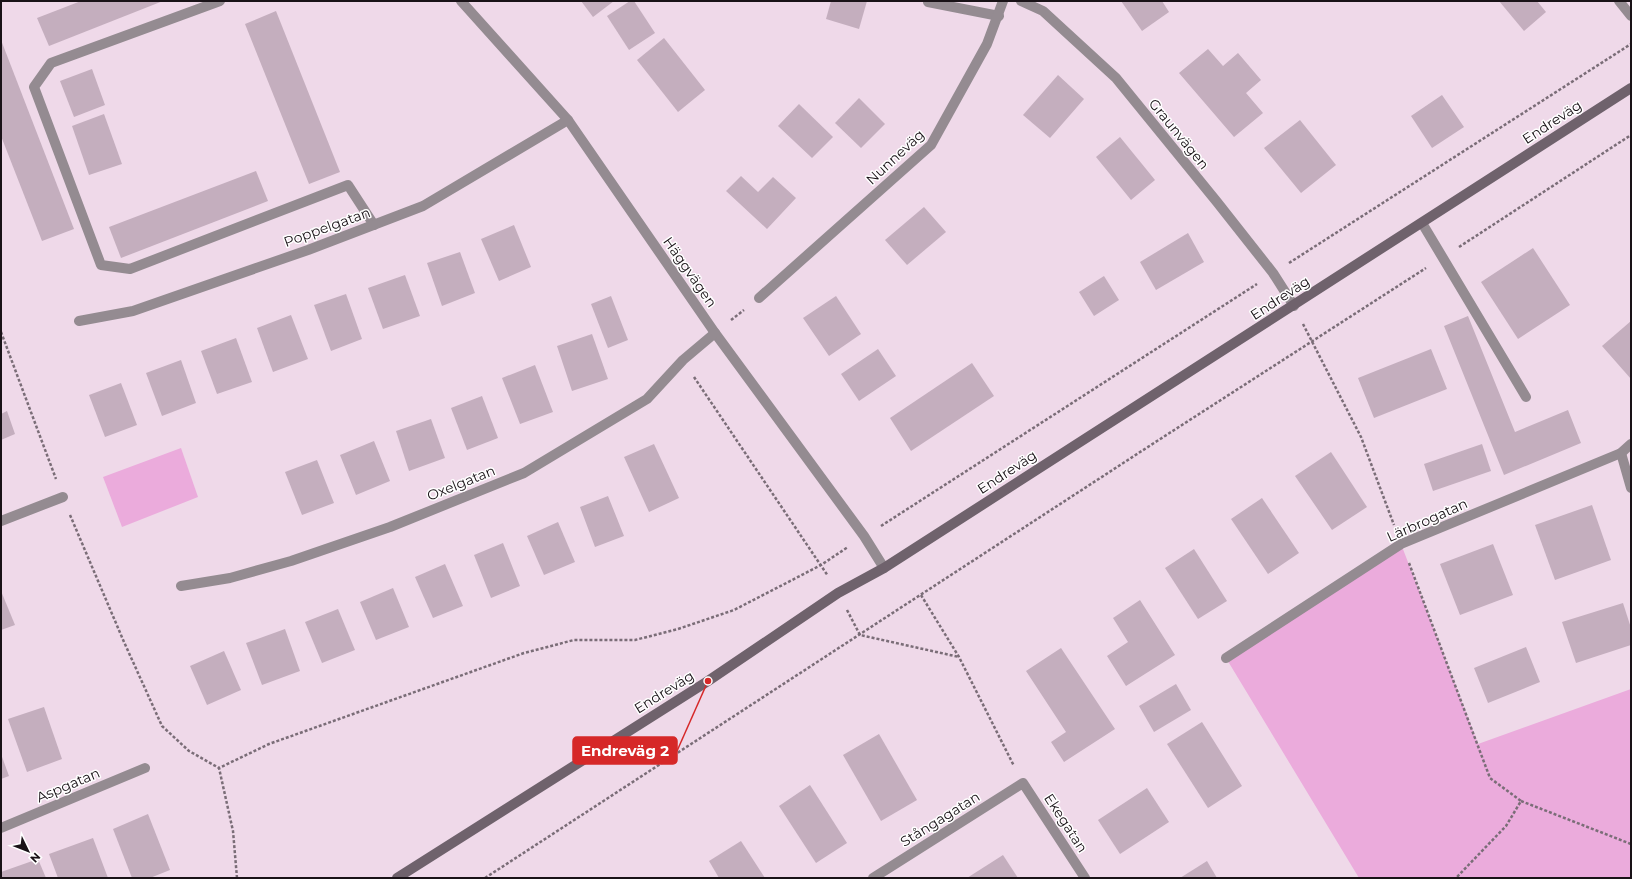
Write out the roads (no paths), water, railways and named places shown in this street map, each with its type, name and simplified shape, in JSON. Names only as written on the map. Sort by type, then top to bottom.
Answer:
[{"type":"main road","name":"Endreväg","points":[[397,878],[708,681],[838,593],[884,568],[1422,224],[1631,88]]},
{"type":"street","points":[[220,1],[51,62],[34,87],[101,264],[130,269],[348,185],[374,225]]},
{"type":"street","name":"Häggvägen","points":[[462,1],[568,120],[715,333],[864,536],[884,568]]},
{"type":"street","name":"Nunneväg","points":[[759,298],[932,145],[987,44],[1003,1]]},
{"type":"street","name":"Graunvägen","points":[[1022,1],[1043,11],[1116,78],[1273,273],[1294,306]]},
{"type":"street","points":[[1619,1],[1631,16]]},
{"type":"street","points":[[928,2],[998,16]]},
{"type":"street","name":"Poppelgatan","points":[[79,321],[133,311],[308,250],[423,206],[568,120]]},
{"type":"street","points":[[1422,224],[1526,397]]},
{"type":"street","name":"Oxelgatan","points":[[181,586],[230,578],[291,561],[390,527],[524,473],[646,399],[683,360],[715,333]]},
{"type":"street","name":"Lärbrogatan","points":[[1226,658],[1401,544],[1621,453],[1631,444]]},
{"type":"street","points":[[1621,453],[1631,488]]},
{"type":"street","points":[[1,521],[63,497]]},
{"type":"street","name":"Aspgatan","points":[[1,828],[145,768]]},
{"type":"street","name":"Stångagatan","points":[[873,878],[1023,783]]},
{"type":"street","name":"Ekegatan","points":[[1023,783],[1085,878]]},
{"type":"place","name":"Endreväg 2","points":[[708,681]]}]
